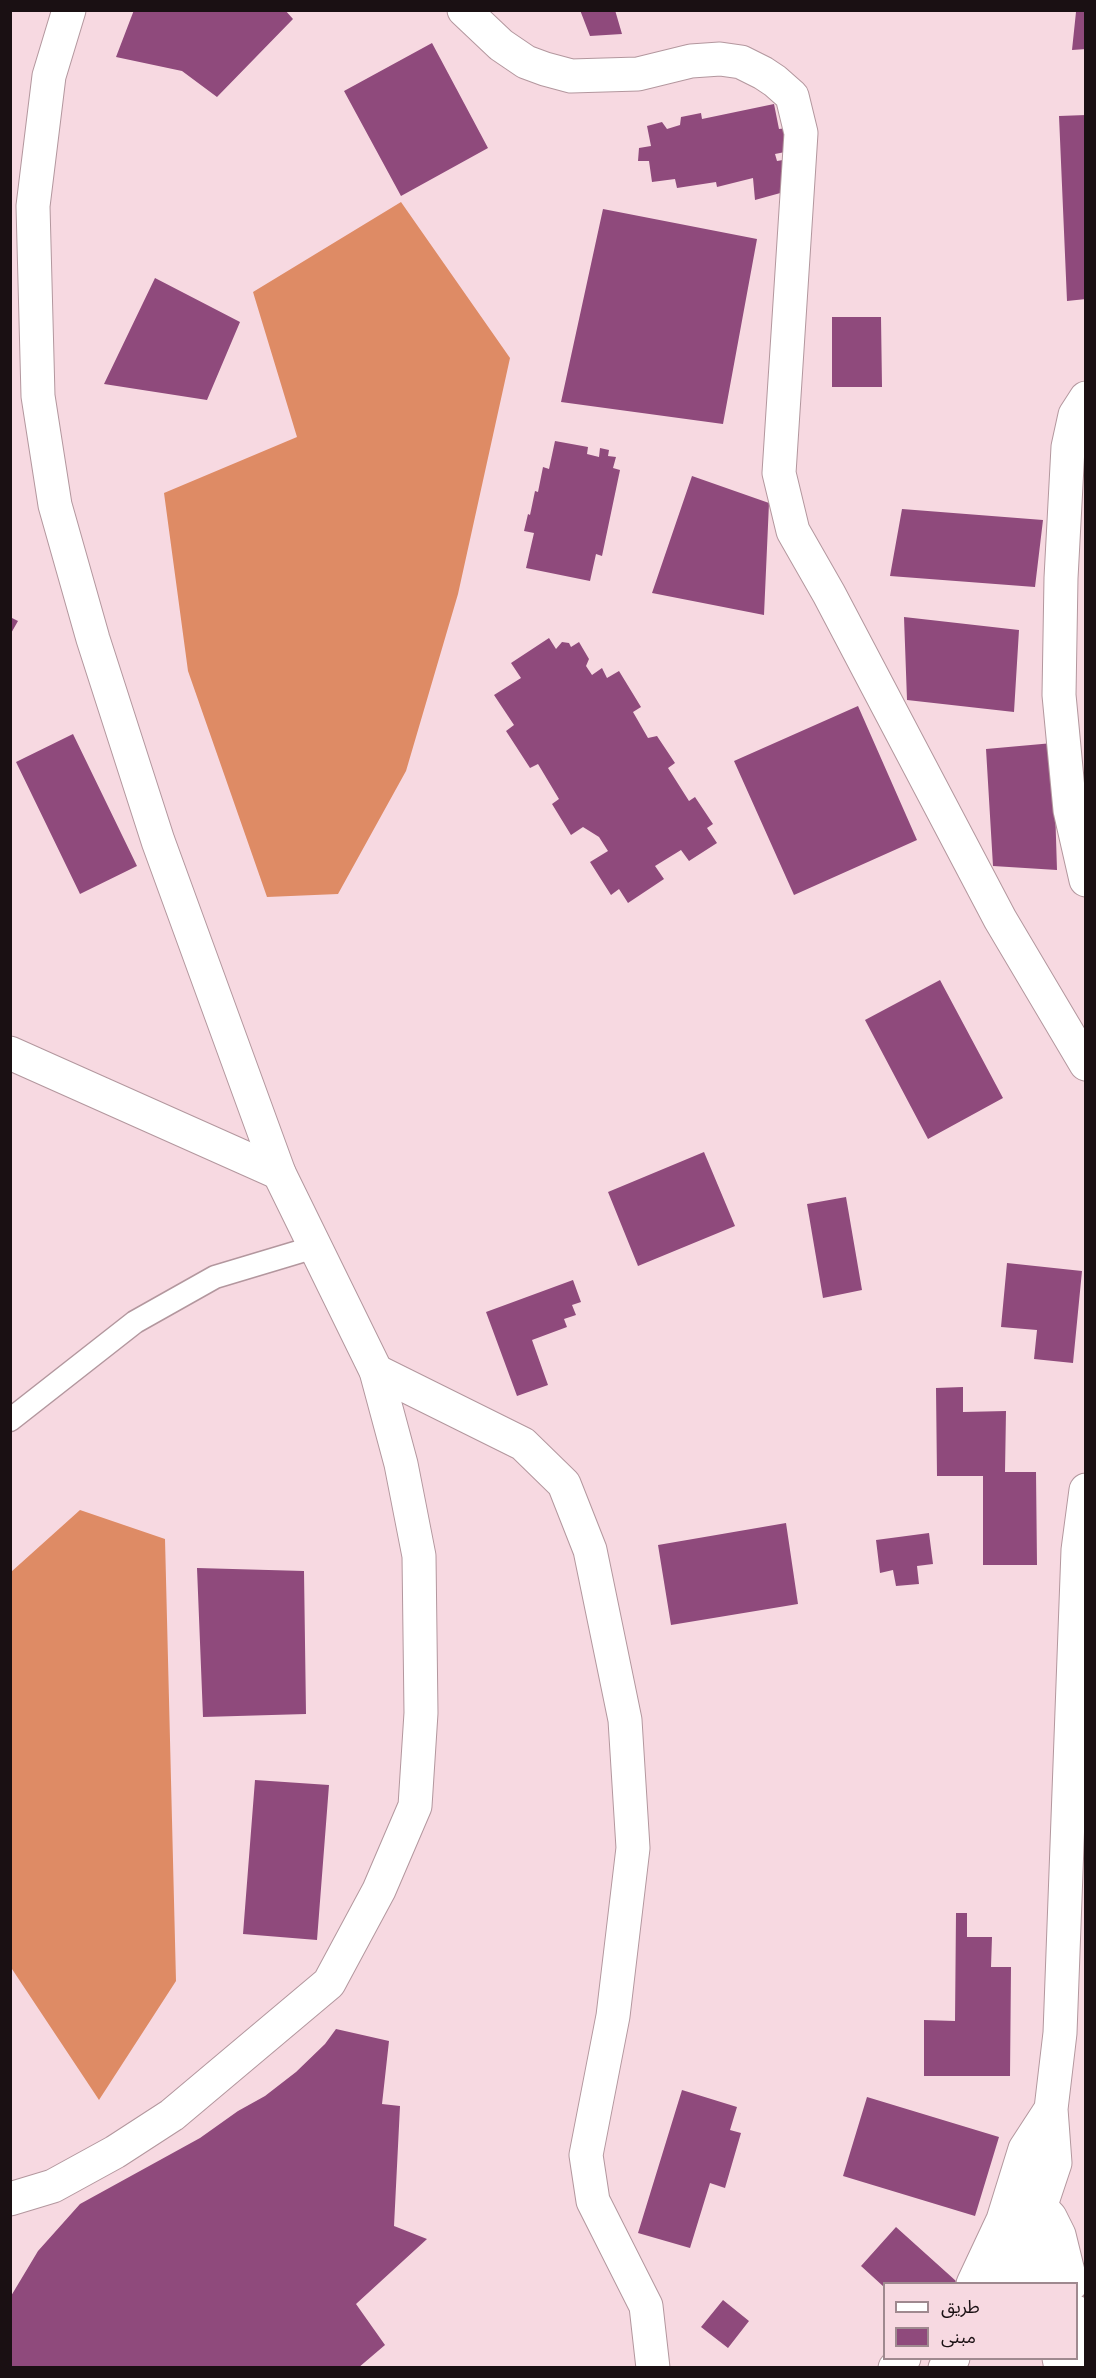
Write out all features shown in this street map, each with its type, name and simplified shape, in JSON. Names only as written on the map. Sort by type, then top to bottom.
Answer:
[{"type":"street","points":[[10,2199],[53,2186],[115,2152],[172,2115],[329,1983],[379,1890],[415,1806],[421,1713],[419,1556],[401,1464],[376,1371],[279,1173],[158,841],[93,639],[56,505],[38,396],[33,206],[50,76],[69,10]]},
{"type":"street","points":[[464,10],[501,45],[526,62],[571,76],[638,74],[691,61],[720,59],[741,62],[755,69],[775,81],[792,96],[801,133],[779,473],[793,531],[829,594],[1000,919],[1086,1064]]},
{"type":"street","points":[[1086,398],[1075,415],[1068,447],[1061,578],[1059,695],[1070,810],[1086,879]]},
{"type":"street","points":[[10,1053],[279,1173]]},
{"type":"street","points":[[376,1371],[523,1444],[564,1484],[590,1550],[625,1720],[633,1848],[613,2016],[586,2155],[593,2200],[646,2306],[653,2367]]},
{"type":"street","points":[[974,2282],[1014,2229],[1041,2205],[1055,2163],[1051,2109],[1060,2033],[1078,1550],[1086,1490]]},
{"type":"street","points":[[1007,2282],[1014,2229],[1015,2181],[1025,2149],[1051,2109]]},
{"type":"street","points":[[1015,2181],[1041,2205],[1059,2235],[1071,2282]]},
{"type":"street","points":[[1014,2229],[1035,2256],[1041,2282]]},
{"type":"street","points":[[1078,2317],[1086,2359]]},
{"type":"lane","points":[[10,1420],[145,1316],[215,1277],[315,1247]]},
{"type":"shaded area","points":[[401,202],[510,358],[458,594],[406,771],[338,894],[267,897],[188,671],[164,493],[297,437],[253,292]]},
{"type":"shaded area","points":[[80,1510],[165,1539],[176,1981],[99,2100],[10,1966],[11,1572]]},
{"type":"building","points":[[134,10],[285,10],[293,19],[217,97],[182,71],[116,57]]},
{"type":"building","points":[[580,10],[615,10],[622,34],[590,36]]},
{"type":"building","points":[[1076,12],[1086,12],[1086,49],[1072,50]]},
{"type":"building","points":[[432,43],[488,148],[401,196],[344,91]]},
{"type":"building","points":[[774,104],[779,129],[787,128],[790,151],[775,154],[777,161],[783,160],[784,192],[755,200],[753,178],[717,187],[716,182],[677,188],[675,179],[652,182],[649,161],[638,161],[639,148],[651,146],[647,126],[662,122],[667,129],[680,125],[681,117],[701,113],[702,119]]},
{"type":"building","points":[[1086,115],[1086,299],[1067,301],[1059,116]]},
{"type":"building","points":[[603,209],[757,239],[723,424],[561,402]]},
{"type":"building","points":[[155,278],[240,322],[207,400],[104,384]]},
{"type":"building","points":[[832,317],[881,317],[882,387],[832,387]]},
{"type":"building","points":[[555,441],[588,447],[587,454],[599,457],[600,448],[609,450],[608,456],[616,457],[613,468],[620,470],[602,556],[596,554],[590,581],[526,568],[534,533],[524,531],[535,491],[538,492],[543,467],[549,469]]},
{"type":"building","points":[[692,476],[769,503],[764,615],[652,593]]},
{"type":"building","points":[[902,509],[1043,520],[1035,587],[890,576]]},
{"type":"building","points":[[10,617],[18,621],[10,635]]},
{"type":"building","points":[[904,617],[1019,630],[1014,712],[907,700]]},
{"type":"building","points":[[549,638],[556,649],[562,642],[569,643],[571,647],[579,642],[589,659],[586,666],[592,675],[602,668],[607,678],[619,671],[641,707],[633,712],[648,738],[657,736],[675,763],[668,768],[689,801],[695,797],[713,824],[707,828],[717,843],[689,861],[681,850],[655,866],[664,879],[628,903],[619,889],[611,895],[590,862],[608,851],[599,837],[583,827],[571,835],[552,804],[559,799],[538,764],[530,768],[506,731],[514,725],[494,695],[521,678],[511,663]]},
{"type":"building","points":[[858,706],[917,840],[794,895],[734,761]]},
{"type":"building","points":[[73,734],[137,866],[80,894],[16,762]]},
{"type":"building","points":[[1053,743],[1057,870],[993,866],[986,749]]},
{"type":"building","points":[[940,980],[1003,1098],[928,1139],[865,1020]]},
{"type":"building","points":[[704,1152],[735,1226],[638,1266],[608,1192]]},
{"type":"building","points":[[846,1197],[862,1290],[823,1298],[807,1204]]},
{"type":"building","points":[[1007,1263],[1082,1271],[1073,1363],[1034,1359],[1037,1330],[1001,1327]]},
{"type":"building","points":[[573,1280],[581,1302],[572,1305],[576,1315],[564,1319],[567,1327],[532,1340],[548,1385],[517,1396],[486,1312]]},
{"type":"building","points":[[963,1387],[963,1412],[1006,1411],[1005,1472],[1036,1472],[1037,1565],[983,1565],[983,1476],[937,1476],[936,1388]]},
{"type":"building","points":[[786,1523],[798,1604],[671,1625],[658,1545]]},
{"type":"building","points":[[929,1533],[933,1564],[917,1566],[919,1584],[896,1586],[893,1570],[880,1573],[876,1540]]},
{"type":"building","points":[[197,1568],[304,1571],[306,1714],[203,1717]]},
{"type":"building","points":[[255,1780],[329,1785],[317,1940],[243,1934]]},
{"type":"building","points":[[956,1913],[967,1913],[967,1937],[992,1937],[991,1967],[1011,1967],[1010,2076],[924,2076],[924,2020],[955,2021]]},
{"type":"building","points":[[336,2029],[389,2041],[382,2104],[400,2106],[394,2226],[427,2239],[356,2304],[385,2345],[358,2368],[10,2368],[11,2296],[38,2251],[80,2204],[200,2138],[238,2111],[265,2096],[296,2072],[325,2044]]},
{"type":"building","points":[[682,2090],[737,2107],[730,2130],[741,2133],[725,2188],[710,2183],[690,2248],[638,2233]]},
{"type":"building","points":[[867,2097],[999,2137],[975,2216],[843,2176]]},
{"type":"building","points":[[896,2227],[956,2281],[883,2282],[883,2286],[861,2266]]},
{"type":"building","points":[[723,2300],[749,2321],[728,2348],[701,2327]]}]
